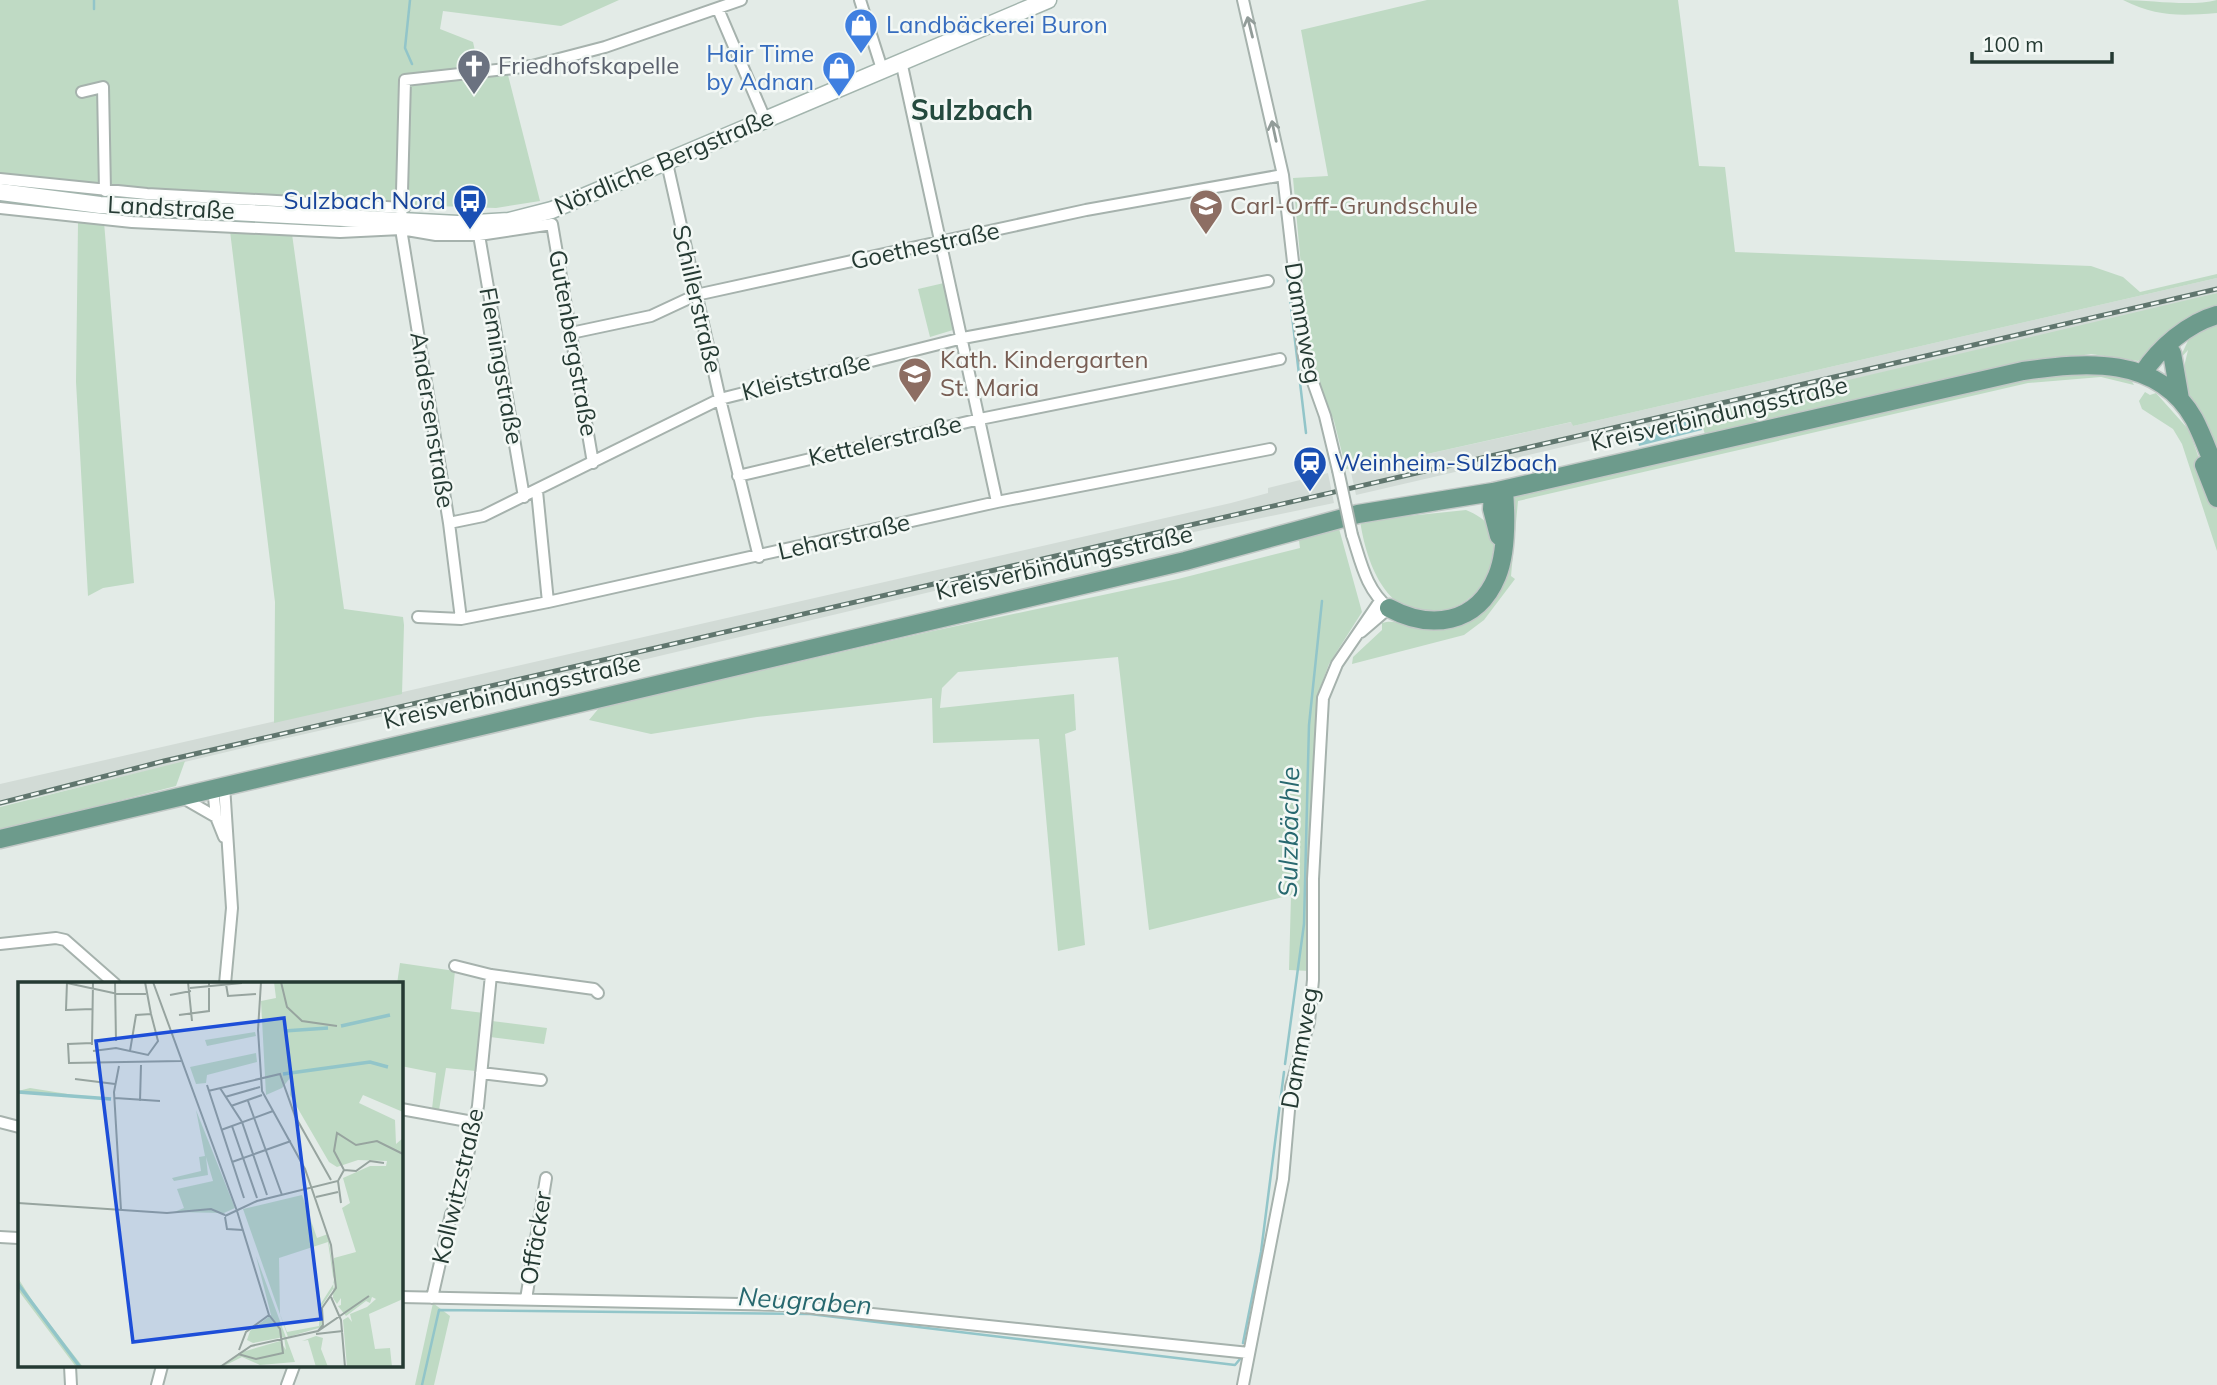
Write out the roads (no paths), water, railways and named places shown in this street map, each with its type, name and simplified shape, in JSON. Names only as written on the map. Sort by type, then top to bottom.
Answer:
[{"type":"main road","name":"Nördliche Bergstraße","points":[[343,216],[464,224],[509,221],[552,210],[1048,0]]},
{"type":"main road","name":"Landstraße","points":[[0,192],[100,205],[343,216]]},
{"type":"main road","points":[[2143,373],[2160,351],[2182,334],[2217,315]]},
{"type":"main road","points":[[2143,373],[2154,372],[2172,354],[2182,334]]},
{"type":"main road","points":[[2172,354],[2180,400]]},
{"type":"main road","name":"Kreisverbindungsstraße","points":[[0,839],[177,795],[1185,561],[1358,514],[1499,491],[2023,371],[2098,363],[2143,373]]},
{"type":"main road","points":[[2143,373],[2161,382],[2193,417],[2217,474]]},
{"type":"main road","points":[[2143,373],[2184,416],[2217,498]]},
{"type":"main road","points":[[1499,491],[1493,520],[1502,547]]},
{"type":"main road","points":[[1384,605],[1406,617],[1430,622],[1455,618],[1485,596],[1498,575],[1502,547],[1499,491]]},
{"type":"main road","points":[[1457,498],[1493,520]]},
{"type":"street","points":[[741,0],[718,9],[765,119]]},
{"type":"street","points":[[860,0],[882,69]]},
{"type":"street","name":"Dammweg","points":[[1243,0],[1283,175],[1304,357],[1325,416],[1352,535],[1365,575],[1384,605],[1359,634],[1331,674],[1321,711],[1309,1022],[1290,1087],[1283,1179],[1244,1385]]},
{"type":"street","name":"Andersenstraße","points":[[461,619],[403,219],[405,80],[532,66],[605,47],[718,9]]},
{"type":"street","points":[[901,61],[997,502]]},
{"type":"street","points":[[82,92],[103,87],[105,191]]},
{"type":"street","name":"Schillerstraße","points":[[667,163],[759,557]]},
{"type":"street","name":"Goethestraße","points":[[571,333],[651,316],[696,295],[1094,209],[1283,175]]},
{"type":"street","points":[[0,179],[403,219],[436,235],[479,235]]},
{"type":"street","points":[[0,208],[132,222],[340,232],[403,219]]},
{"type":"street","name":"Gutenbergstraße","points":[[479,235],[552,224],[593,463]]},
{"type":"street","name":"Flemingstraße","points":[[479,235],[524,497]]},
{"type":"street","name":"Kleiststraße","points":[[449,523],[482,516],[524,497],[720,399],[962,338],[1268,281]]},
{"type":"street","name":"Kettelerstraße","points":[[738,476],[980,419],[1280,359]]},
{"type":"street","name":"Leharstraße","points":[[418,617],[461,619],[548,602],[997,502],[1270,449]]},
{"type":"street","points":[[537,491],[548,602]]},
{"type":"street","points":[[218,786],[216,817],[225,839]]},
{"type":"street","points":[[218,786],[231,874],[225,982]]},
{"type":"street","points":[[177,795],[216,817]]},
{"type":"street","points":[[0,944],[57,938],[65,940],[112,982]]},
{"type":"street","points":[[455,966],[491,975],[594,989],[598,993]]},
{"type":"street","name":"Kollwitzstraße","points":[[432,1298],[451,1213],[458,1204],[475,1134],[473,1122],[478,1106],[491,975]]},
{"type":"street","name":"Kollwitzstraße","points":[[481,1073],[541,1080]]},
{"type":"street","points":[[402,1109],[473,1122]]},
{"type":"street","points":[[0,1122],[18,1127]]},
{"type":"street","name":"Offäcker","points":[[526,1299],[546,1178]]},
{"type":"street","points":[[0,1237],[18,1238]]},
{"type":"street","points":[[402,1297],[786,1305],[1249,1353]]},
{"type":"street","points":[[157,1385],[161,1368]]},
{"type":"street","points":[[287,1385],[294,1368]]},
{"type":"water","points":[[1699,416],[1702,430],[1639,446],[1635,430]]},
{"type":"waterway","points":[[94,0],[94,9]]},
{"type":"waterway","points":[[410,0],[405,48],[412,64]]},
{"type":"waterway","name":"Sulzbächle","points":[[1286,265],[1306,433]]},
{"type":"waterway","name":"Sulzbächle","points":[[1285,1064],[1304,924],[1309,725],[1322,601]]},
{"type":"waterway","name":"Sulzbächle","points":[[1243,1343],[1261,1252],[1284,1072]]},
{"type":"waterway","name":"Neugraben","points":[[422,1385],[439,1310],[810,1314],[1235,1365],[1240,1359]]},
{"type":"railway","points":[[0,803],[164,761],[2217,289]]},
{"type":"place","name":"Landbäckerei Buron","points":[[861,55]]},
{"type":"place","name":"Friedhofskapelle","points":[[474,96]]},
{"type":"place","name":"Hair Time by Adnan","points":[[839,98]]},
{"type":"place","name":"Sulzbach Nord","points":[[470,231]]},
{"type":"place","name":"Carl-Orff-Grundschule","points":[[1206,236]]},
{"type":"place","name":"Kath. Kindergarten St. Maria","points":[[915,404]]},
{"type":"place","name":"Weinheim-Sulzbach","points":[[1310,493]]},
{"type":"district","name":"Sulzbach","points":[[972,110]]}]
